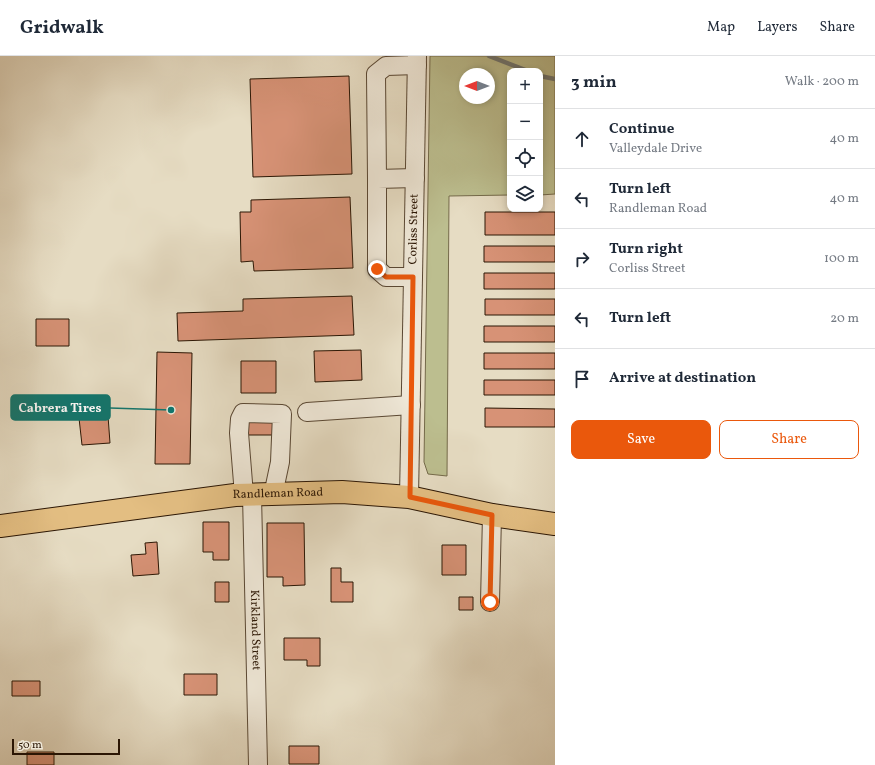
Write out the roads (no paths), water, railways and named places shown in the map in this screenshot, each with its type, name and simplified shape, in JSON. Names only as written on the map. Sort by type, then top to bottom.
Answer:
[{"type":"main road","name":"Randleman Road","points":[[0,526],[235,495],[342,492],[410,497],[492,515],[555,524]]},
{"type":"street","name":"Corliss Street","points":[[410,497],[417,61]]},
{"type":"street","points":[[413,277],[386,277],[377,269],[376,74],[386,66],[417,61]]},
{"type":"street","points":[[377,179],[415,178]]},
{"type":"street","points":[[308,412],[411,405]]},
{"type":"street","name":"Kirkland Street","points":[[256,495],[258,765]]},
{"type":"street","points":[[490,602],[492,515]]},
{"type":"waterway","points":[[489,56],[520,68]]},
{"type":"waterway","points":[[543,77],[555,79]]},
{"type":"place","name":"Cabrera Tires","points":[[171,410]]}]
